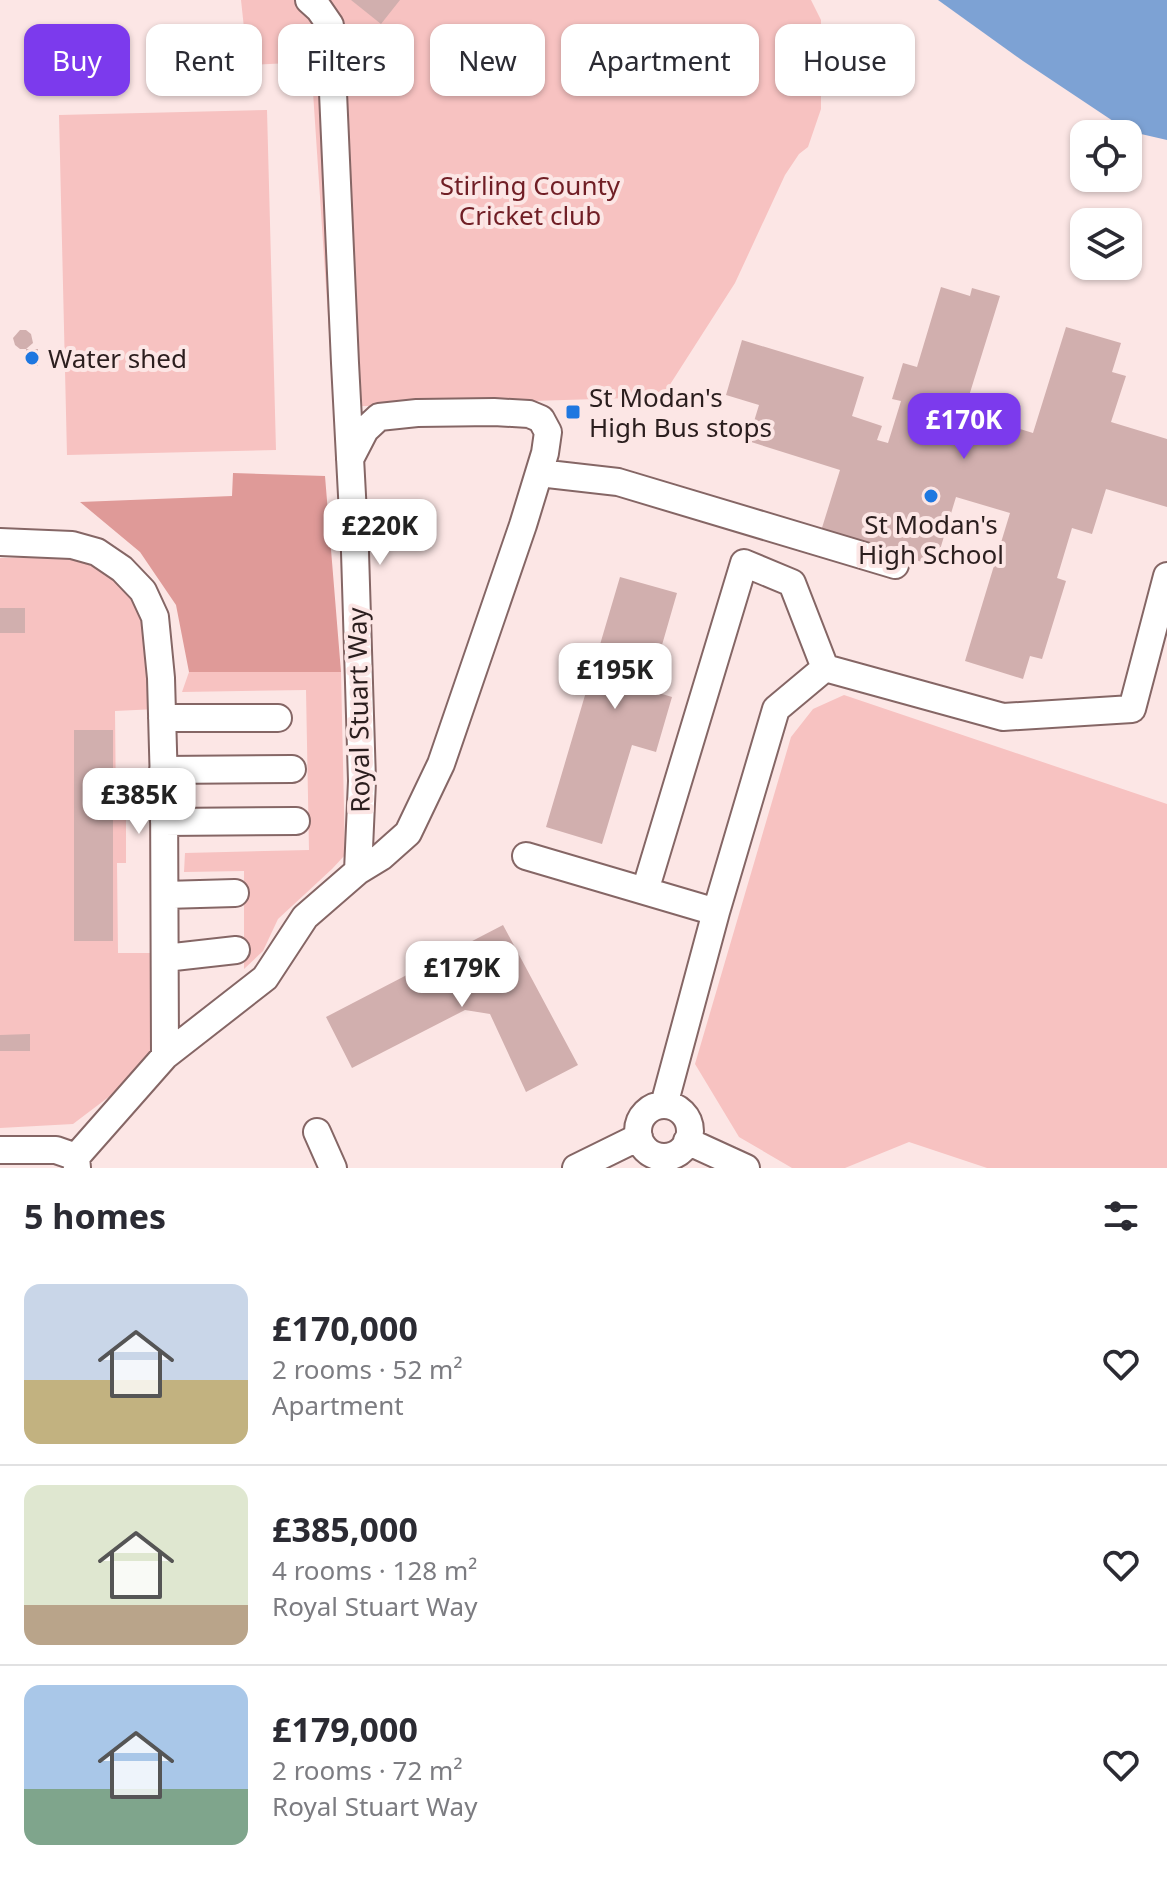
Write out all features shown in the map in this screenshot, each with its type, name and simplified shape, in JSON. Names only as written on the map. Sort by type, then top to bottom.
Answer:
[{"type":"street","name":"Royal Stuart Way","points":[[309,0],[330,25],[355,552],[362,781],[358,871]]},
{"type":"street","points":[[0,1150],[56,1150],[76,1162],[165,1056],[265,978],[305,917],[408,833],[441,764],[539,473],[548,432],[541,419],[529,414],[417,413],[379,417],[365,430],[350,459]]},
{"type":"street","points":[[539,473],[618,482],[895,565]]},
{"type":"street","points":[[0,542],[72,545],[97,552],[122,569],[143,591],[155,617],[162,718],[165,1056]]},
{"type":"street","points":[[645,891],[744,563],[792,583],[825,668]]},
{"type":"street","points":[[825,668],[1003,717],[1132,709],[1167,576]]},
{"type":"street","points":[[664,1105],[716,912],[776,709],[825,668]]},
{"type":"street","points":[[162,718],[278,718]]},
{"type":"street","points":[[163,770],[292,769]]},
{"type":"street","points":[[164,822],[296,821]]},
{"type":"street","points":[[526,856],[716,912]]},
{"type":"street","points":[[165,895],[235,893]]},
{"type":"street","points":[[165,958],[236,950]]},
{"type":"street","points":[[655,1106],[672,1106],[685,1116],[690,1131],[682,1149],[671,1155],[654,1155],[639,1137],[642,1117],[655,1106]]},
{"type":"street","points":[[317,1132],[333,1168]]},
{"type":"street","points":[[576,1168],[639,1137]]},
{"type":"street","points":[[687,1141],[746,1168]]},
{"type":"green space","name":"Stirling County Cricket club","points":[[241,0],[811,0],[821,24],[775,24],[775,96],[821,96],[821,109],[808,147],[799,154],[785,175],[735,283],[662,397],[334,407],[313,96],[414,96],[414,24],[278,24],[278,64],[262,64],[262,24],[244,24]]},
{"type":"green space","points":[[267,110],[276,450],[67,455],[59,115]]},
{"type":"green space","points":[[0,558],[85,560],[133,595],[151,621],[157,709],[115,711],[116,809],[126,809],[126,863],[117,863],[118,953],[159,953],[154,1050],[110,1096],[73,1124],[0,1128]]},
{"type":"green space","points":[[189,672],[341,672],[345,855],[278,919],[263,951],[244,969],[244,871],[184,872],[185,853],[309,850],[306,690],[182,692]]},
{"type":"green space","points":[[844,695],[1167,804],[1167,1168],[987,1168],[909,1142],[845,1168],[792,1168],[739,1137],[695,1064],[791,737],[813,709]]},
{"type":"shaded area","points":[[233,473],[325,476],[341,672],[189,672],[176,605],[140,552],[80,502],[232,496]]},
{"type":"water","points":[[938,0],[1167,0],[1167,140],[1142,134],[1142,120],[1112,120]]},
{"type":"building","points":[[351,0],[400,0],[381,24]]},
{"type":"building","points":[[941,287],[970,296],[972,288],[1000,296],[964,412],[1033,433],[1066,327],[1121,343],[1112,372],[1126,376],[1111,422],[1167,439],[1167,507],[1106,489],[1092,534],[1072,528],[1057,578],[1066,581],[1042,659],[1030,656],[1023,679],[965,661],[1010,513],[956,497],[935,566],[821,531],[840,470],[748,441],[759,405],[726,395],[742,340],[864,377],[852,416],[882,426],[877,440],[888,443],[901,401],[892,399],[903,363],[917,367]]},
{"type":"building","points":[[20,330],[31,334],[33,343],[26,349],[15,345],[13,338]]},
{"type":"building","name":"Water shed","points":[[26,349],[38,349],[38,366],[27,366]]},
{"type":"building","points":[[620,577],[677,593],[649,690],[672,697],[656,752],[632,745],[602,844],[546,827]]},
{"type":"building","points":[[0,608],[25,608],[25,633],[0,633]]},
{"type":"building","points":[[74,730],[113,730],[113,941],[74,941]]},
{"type":"building","points":[[503,925],[578,1065],[526,1092],[490,1014],[465,1010],[352,1068],[326,1017]]},
{"type":"building","points":[[30,1034],[30,1051],[0,1051],[0,1035]]},
{"type":"place","name":"Water shed","points":[[32,358]]},
{"type":"place","name":"St Modan's High Bus stops","points":[[573,412]]},
{"type":"place","name":"St Modan's High School","points":[[931,496]]}]
